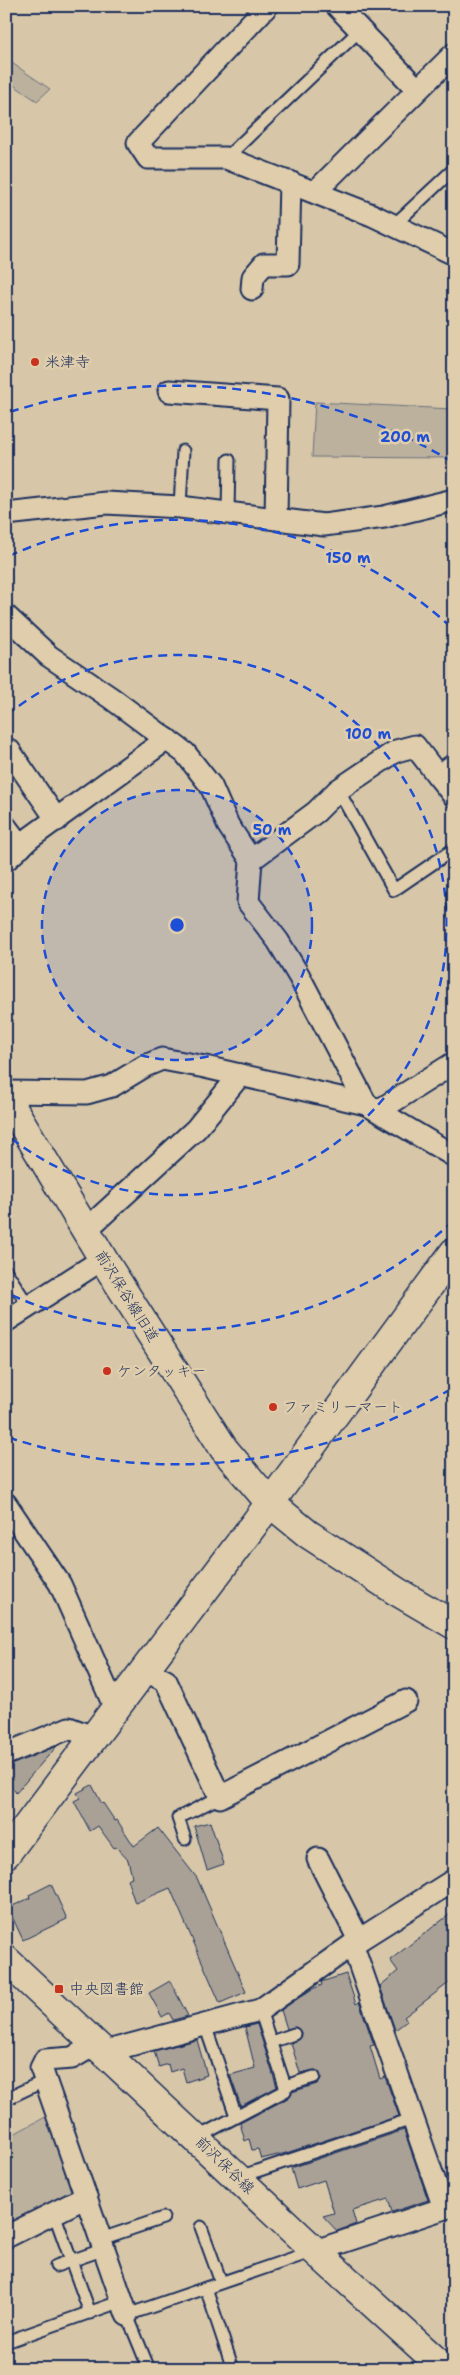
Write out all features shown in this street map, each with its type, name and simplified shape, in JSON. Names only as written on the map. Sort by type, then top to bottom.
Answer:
[{"type":"street","points":[[267,6],[138,143],[148,158],[226,158],[394,225],[454,254]]},
{"type":"street","points":[[337,6],[417,89]]},
{"type":"street","points":[[315,192],[454,54]]},
{"type":"street","points":[[252,289],[253,277],[264,264],[288,264],[290,182]]},
{"type":"street","points":[[169,391],[278,399],[276,519]]},
{"type":"street","points":[[6,514],[106,503],[180,507],[324,525],[384,517],[454,500]]},
{"type":"street","points":[[6,616],[48,656],[111,698],[185,752],[211,786],[228,825],[251,860],[248,902],[278,941],[372,1108]]},
{"type":"street","points":[[6,827],[13,854],[56,820],[167,739]]},
{"type":"street","points":[[251,860],[316,812],[338,790],[396,752],[415,746],[446,771],[454,796]]},
{"type":"street","points":[[6,751],[9,750],[56,820]]},
{"type":"street","points":[[6,1092],[88,1093],[112,1086],[145,1066],[162,1059],[240,1075],[372,1108],[454,1156]]},
{"type":"street","points":[[372,1108],[454,1063]]},
{"type":"street","points":[[86,1230],[196,1129],[240,1075]]},
{"type":"street","name":"前沢保谷線旧道","points":[[6,1097],[103,1259],[224,1449],[270,1503],[308,1534],[454,1625]]},
{"type":"street","points":[[6,1854],[270,1503],[454,1252]]},
{"type":"street","points":[[6,1321],[103,1259]]},
{"type":"street","points":[[6,1504],[60,1584],[115,1708]]},
{"type":"street","points":[[144,1670],[166,1681],[220,1797],[406,1701]]},
{"type":"street","points":[[6,1754],[69,1728],[93,1737]]},
{"type":"street","points":[[315,2251],[449,2207],[412,2118],[356,1943],[318,1859]]},
{"type":"street","points":[[125,2308],[41,2068],[45,2060],[72,2058],[100,2048],[205,2025],[260,2010],[356,1943],[454,1880]]},
{"type":"street","name":"前沢保谷線","points":[[6,1960],[315,2251],[445,2369]]},
{"type":"street","points":[[6,2237],[86,2198]]},
{"type":"lane","points":[[226,158],[360,30]]},
{"type":"lane","points":[[394,225],[454,169]]},
{"type":"lane","points":[[180,507],[183,451]]},
{"type":"lane","points":[[228,513],[229,460]]},
{"type":"lane","points":[[338,790],[394,890],[454,849]]},
{"type":"lane","points":[[6,1271],[29,1307]]},
{"type":"lane","points":[[185,1839],[178,1818],[220,1797]]},
{"type":"lane","points":[[196,2138],[285,2091],[260,2010]]},
{"type":"lane","points":[[205,2025],[236,2116]]},
{"type":"lane","points":[[271,2042],[294,2034]]},
{"type":"lane","points":[[285,2086],[314,2077]]},
{"type":"lane","points":[[6,2099],[46,2080]]},
{"type":"lane","points":[[238,2178],[412,2118]]},
{"type":"lane","points":[[54,2213],[90,2313]]},
{"type":"lane","points":[[56,2266],[163,2218]]},
{"type":"lane","points":[[201,2227],[221,2282]]},
{"type":"lane","points":[[6,2342],[90,2313],[125,2308],[206,2288],[315,2251]]},
{"type":"lane","points":[[206,2288],[233,2369]]},
{"type":"lane","points":[[125,2308],[149,2369]]},
{"type":"shaded area","points":[[6,59],[50,89],[37,101],[6,80]]},
{"type":"shaded area","points":[[315,402],[451,409],[449,458],[312,457]]},
{"type":"shaded area","points":[[55,2112],[81,2196],[6,2233],[6,2138]]},
{"type":"building","points":[[57,1746],[16,1793],[6,1777],[6,1767]]},
{"type":"building","points":[[92,1785],[102,1804],[115,1821],[117,1820],[134,1846],[158,1828],[197,1878],[246,1992],[220,2003],[170,1888],[135,1903],[127,1879],[132,1877],[128,1860],[116,1847],[114,1848],[98,1826],[90,1831],[74,1801],[80,1798],[77,1793]]},
{"type":"building","points":[[210,1822],[224,1864],[207,1870],[194,1826]]},
{"type":"building","points":[[51,1884],[67,1919],[23,1940],[8,1908],[30,1898],[29,1895]]},
{"type":"building","points":[[454,1911],[454,1979],[404,2017],[407,2021],[395,2030],[380,1986],[398,1971],[390,1960]]},
{"type":"building","points":[[346,1974],[356,2004],[359,2002],[374,2045],[370,2046],[380,2079],[385,2077],[399,2116],[286,2153],[261,2159],[258,2149],[252,2150],[249,2139],[245,2141],[240,2123],[288,2098],[292,2092],[317,2084],[321,2078],[319,2072],[315,2070],[300,2073],[291,2043],[299,2039],[301,2032],[296,2027],[287,2029],[281,2010],[312,1989],[322,1985],[321,1982]]},
{"type":"building","points":[[170,1981],[188,2016],[173,2020],[169,2013],[162,2017],[149,1993]]},
{"type":"building","points":[[257,2024],[277,2087],[241,2106],[230,2075],[255,2068],[245,2027]]},
{"type":"building","points":[[197,2040],[207,2075],[186,2082],[182,2068],[170,2072],[168,2064],[159,2067],[154,2051]]},
{"type":"building","points":[[404,2130],[428,2200],[392,2212],[388,2199],[352,2210],[356,2224],[337,2231],[323,2216],[334,2213],[324,2180],[297,2189],[291,2168]]},
{"type":"place","name":"米津寺","points":[[35,362]]},
{"type":"place","name":"ケンタッキー","points":[[107,1371]]},
{"type":"place","name":"ファミリーマート","points":[[273,1407]]},
{"type":"place","name":"中央図書館","points":[[59,1989]]}]
